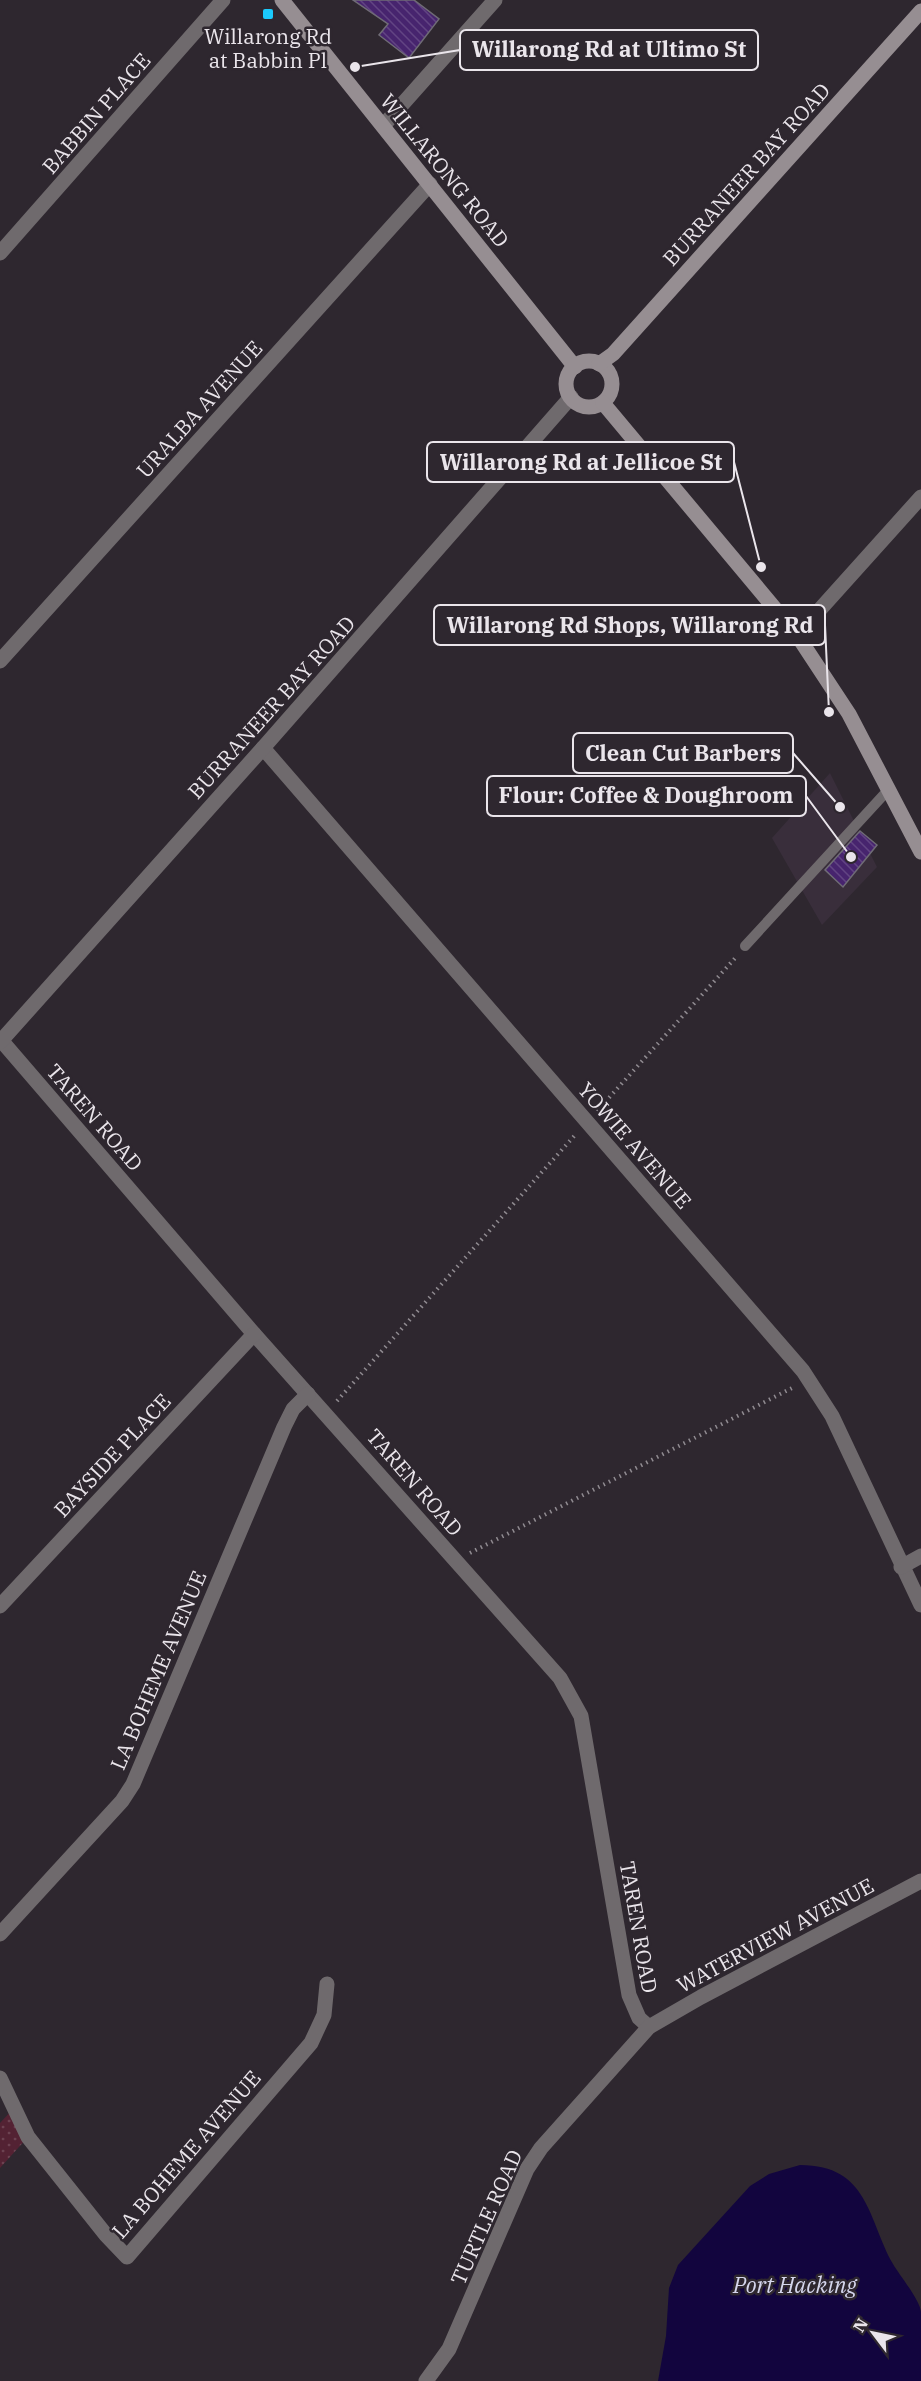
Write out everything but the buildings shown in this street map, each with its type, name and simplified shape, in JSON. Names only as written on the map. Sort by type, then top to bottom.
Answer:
[{"type":"street","name":"BABBIN PLACE","points":[[0,253],[223,0]]},
{"type":"street","name":"WILLARONG ROAD","points":[[282,0],[575,367]]},
{"type":"street","points":[[383,126],[495,0]]},
{"type":"street","name":"BURRANEER BAY ROAD","points":[[599,364],[613,354],[921,11]]},
{"type":"street","name":"URALBA AVENUE","points":[[0,661],[430,184]]},
{"type":"street","points":[[589,362],[606,368],[612,382],[612,390],[603,403],[588,407],[571,398],[567,382],[575,367],[589,362]]},
{"type":"street","name":"BURRANEER BAY ROAD","points":[[0,1040],[263,748],[571,398]]},
{"type":"street","points":[[603,403],[797,635],[849,714],[921,852]]},
{"type":"street","points":[[797,635],[921,497]]},
{"type":"street","name":"YOWIE AVENUE","points":[[263,748],[809,1379],[832,1416],[901,1567],[921,1605]]},
{"type":"street","name":"TAREN ROAD","points":[[0,1040],[254,1334],[560,1678],[581,1716],[628,1995],[639,2018],[649,2027]]},
{"type":"street","name":"BAYSIDE PLACE","points":[[0,1606],[254,1334]]},
{"type":"street","name":"LA BOHEME AVENUE","points":[[0,1934],[122,1801],[133,1784],[284,1427],[293,1409],[308,1394]]},
{"type":"street","points":[[901,1567],[921,1556]]},
{"type":"street","name":"WATERVIEW AVENUE","points":[[649,2027],[701,1996],[921,1881]]},
{"type":"street","name":"LA BOHEME AVENUE","points":[[0,2078],[28,2137],[105,2235],[127,2257],[311,2043],[324,2015],[327,1984]]},
{"type":"street","name":"TURTLE ROAD","points":[[426,2381],[453,2341],[527,2169],[541,2148],[649,2027]]},
{"type":"lane","points":[[745,946],[889,789]]},
{"type":"path","points":[[326,1413],[745,946]]},
{"type":"path","points":[[456,1560],[809,1379]]},
{"type":"shaded area","points":[[830,773],[877,867],[822,925],[772,838]]},
{"type":"shaded area","points":[[14,2108],[28,2137],[0,2168],[0,2123]]},
{"type":"water","name":"Port Hacking","points":[[800,2165],[823,2167],[840,2174],[863,2198],[893,2264],[920,2307],[921,2381],[658,2381],[666,2336],[669,2288],[678,2265],[750,2186],[769,2174]]},
{"type":"place","name":"Willarong Rd at Babbin Pl","points":[[268,14]]},
{"type":"place","name":"Willarong Rd at Ultimo St","points":[[355,67]]},
{"type":"place","name":"Willarong Rd at Jellicoe St","points":[[761,567]]},
{"type":"place","name":"Willarong Rd Shops, Willarong Rd","points":[[829,712]]},
{"type":"place","name":"Clean Cut Barbers","points":[[840,807]]},
{"type":"place","name":"Flour: Coffee & Doughroom","points":[[851,857]]}]
